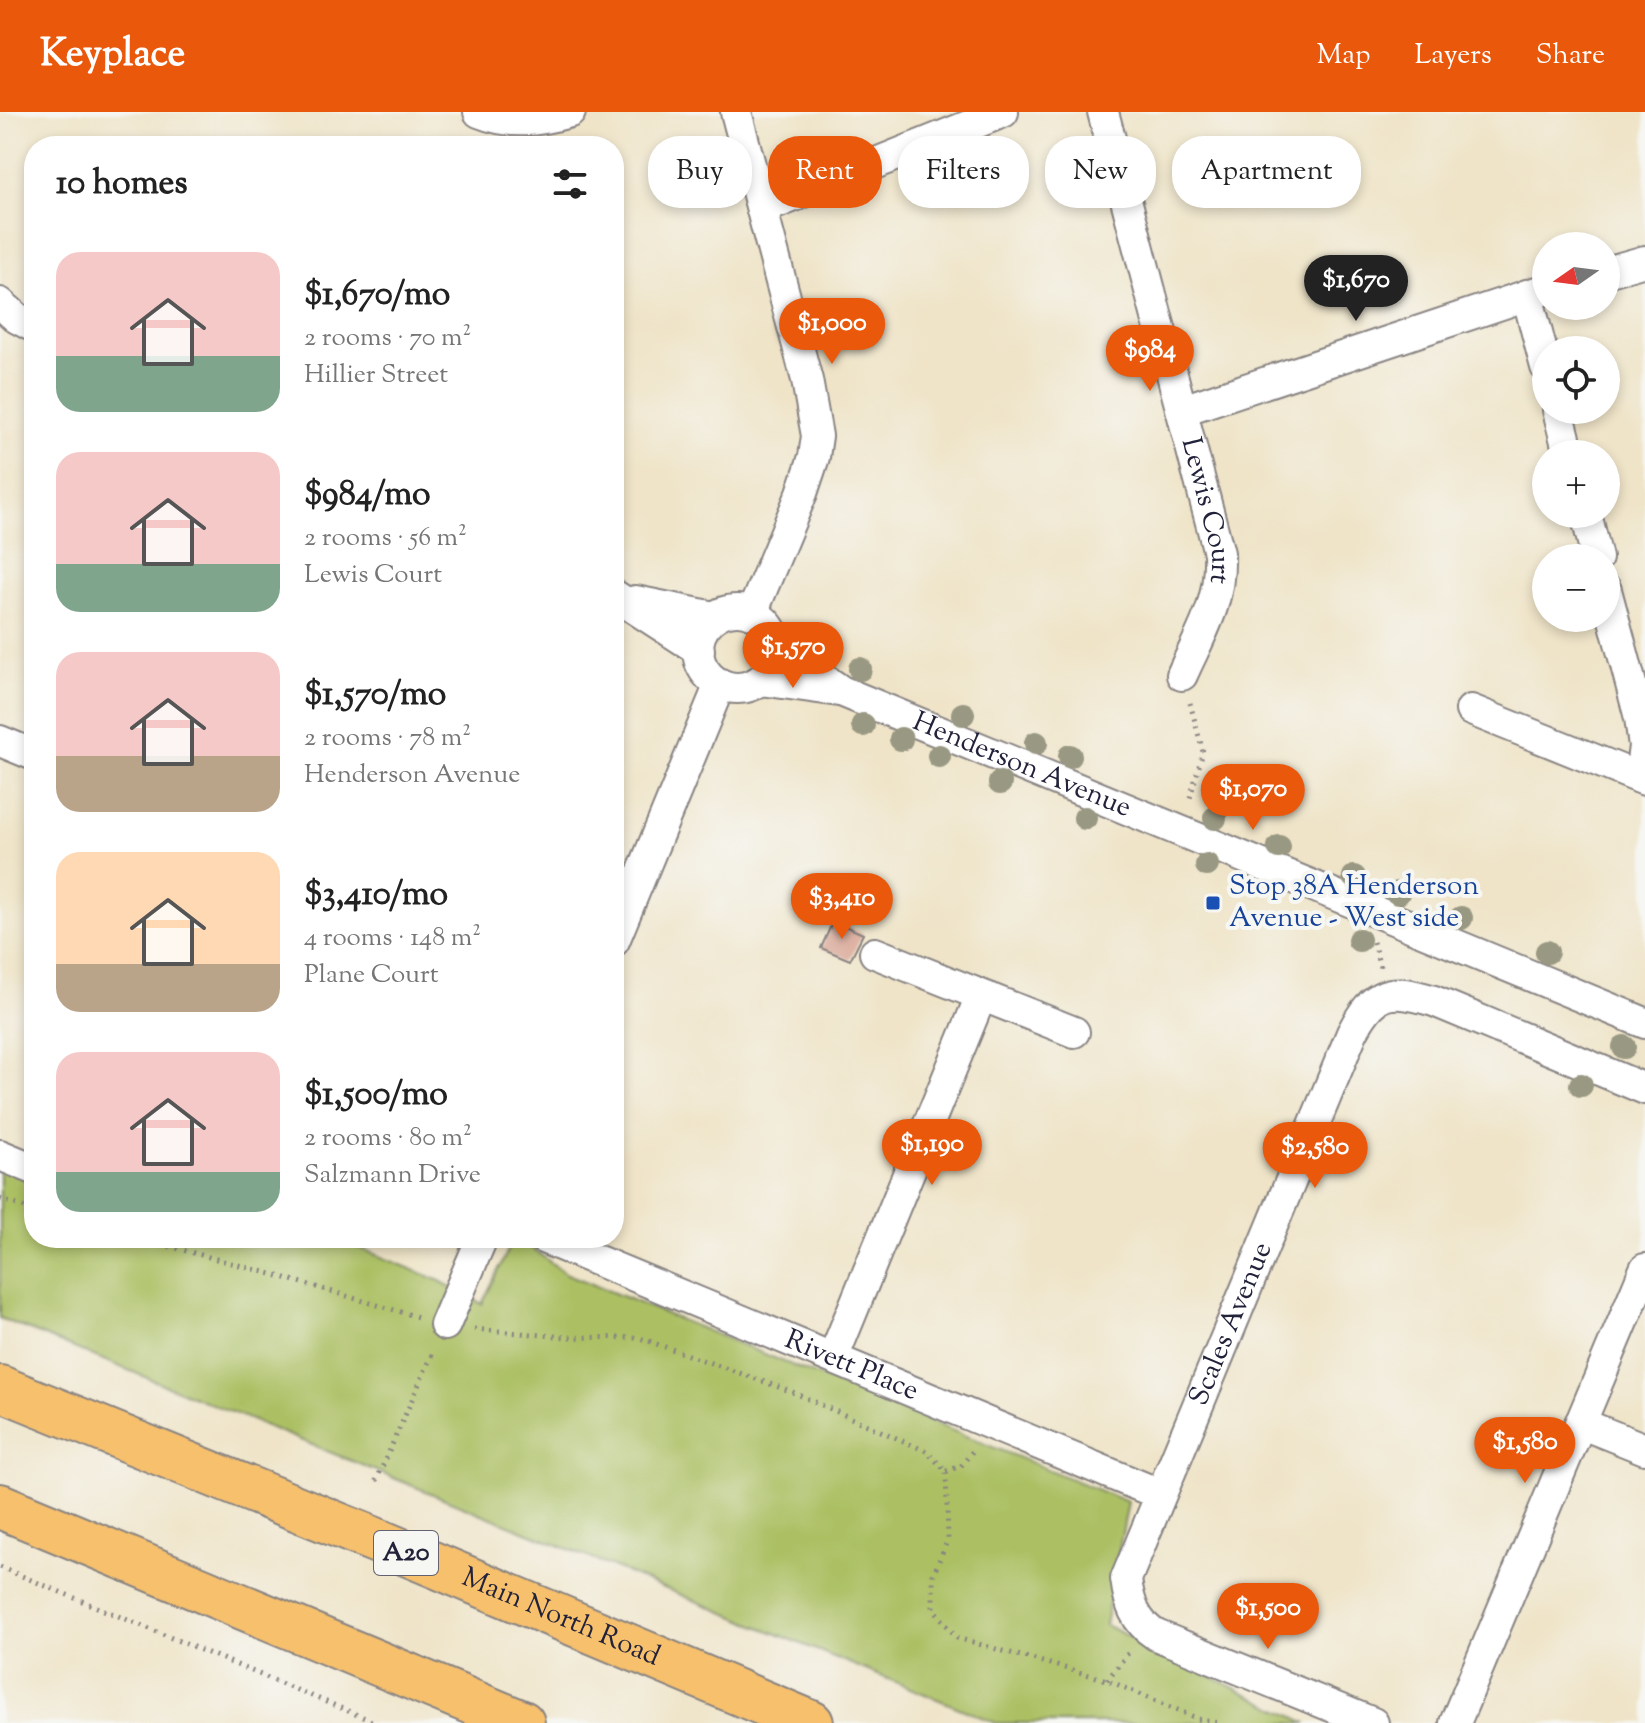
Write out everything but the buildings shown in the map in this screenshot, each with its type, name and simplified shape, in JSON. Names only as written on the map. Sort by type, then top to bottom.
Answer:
[{"type":"highway","name":"Main North Road","points":[[0,1388],[380,1542],[811,1723]]},
{"type":"highway","points":[[0,1506],[522,1723]]},
{"type":"street","points":[[479,112],[511,122],[536,121],[570,112]]},
{"type":"street","points":[[736,112],[807,380],[817,436],[814,457],[802,493],[752,613]]},
{"type":"street","points":[[762,209],[1003,112]]},
{"type":"street","name":"Lewis Court","points":[[1103,112],[1216,535],[1220,579],[1216,600],[1182,675]]},
{"type":"street","points":[[1620,268],[1645,261]]},
{"type":"street","points":[[1183,410],[1532,293]]},
{"type":"street","points":[[0,303],[24,322]]},
{"type":"street","points":[[624,598],[714,617]]},
{"type":"street","points":[[624,601],[699,650]]},
{"type":"street","points":[[730,610],[752,613],[769,626],[775,639],[774,662],[761,680],[746,687],[732,688],[720,684],[706,673],[699,650],[704,628],[714,617],[730,610]]},
{"type":"street","points":[[1471,710],[1642,779],[1644,746],[1640,718],[1617,632]]},
{"type":"street","name":"Henderson Avenue","points":[[775,645],[841,691],[1645,1023]]},
{"type":"street","name":"Henderson Avenue","points":[[761,680],[841,691]]},
{"type":"street","points":[[624,917],[720,684]]},
{"type":"street","points":[[0,741],[24,751]]},
{"type":"street","points":[[875,953],[1074,1032]]},
{"type":"street","name":"Scales Avenue","points":[[1373,1723],[1156,1635],[1142,1626],[1134,1613],[1126,1579],[1352,1033],[1363,1011],[1375,1000],[1404,992],[1434,1001],[1645,1089]]},
{"type":"street","points":[[833,1358],[981,996]]},
{"type":"street","points":[[0,1155],[24,1165]]},
{"type":"street","points":[[445,1325],[478,1248]]},
{"type":"street","name":"Rivett Place","points":[[567,1248],[1159,1494]]},
{"type":"street","points":[[1455,1723],[1645,1269]]},
{"type":"street","points":[[1580,1423],[1645,1449]]},
{"type":"path","points":[[1182,675],[1203,752],[1190,798]]},
{"type":"path","points":[[1371,933],[1383,980]]},
{"type":"path","points":[[0,1199],[24,1207]]},
{"type":"path","points":[[175,1248],[445,1325],[566,1337],[640,1338],[790,1391],[926,1451],[946,1471],[948,1539],[933,1575],[933,1608],[957,1638],[1107,1680],[1201,1720],[1219,1723]]},
{"type":"path","points":[[376,1481],[445,1325]]},
{"type":"path","points":[[946,1471],[961,1466],[983,1438]]},
{"type":"path","points":[[0,1567],[377,1723]]},
{"type":"path","points":[[1107,1680],[1136,1644]]},
{"type":"green space","points":[[0,1168],[24,1177],[24,1248],[360,1248],[438,1280],[482,1304],[509,1248],[531,1248],[565,1273],[1128,1502],[1105,1625],[1307,1723],[996,1723],[0,1318]]},
{"type":"place","name":"Stop 38A Henderson Avenue - West side","points":[[1213,903]]}]
